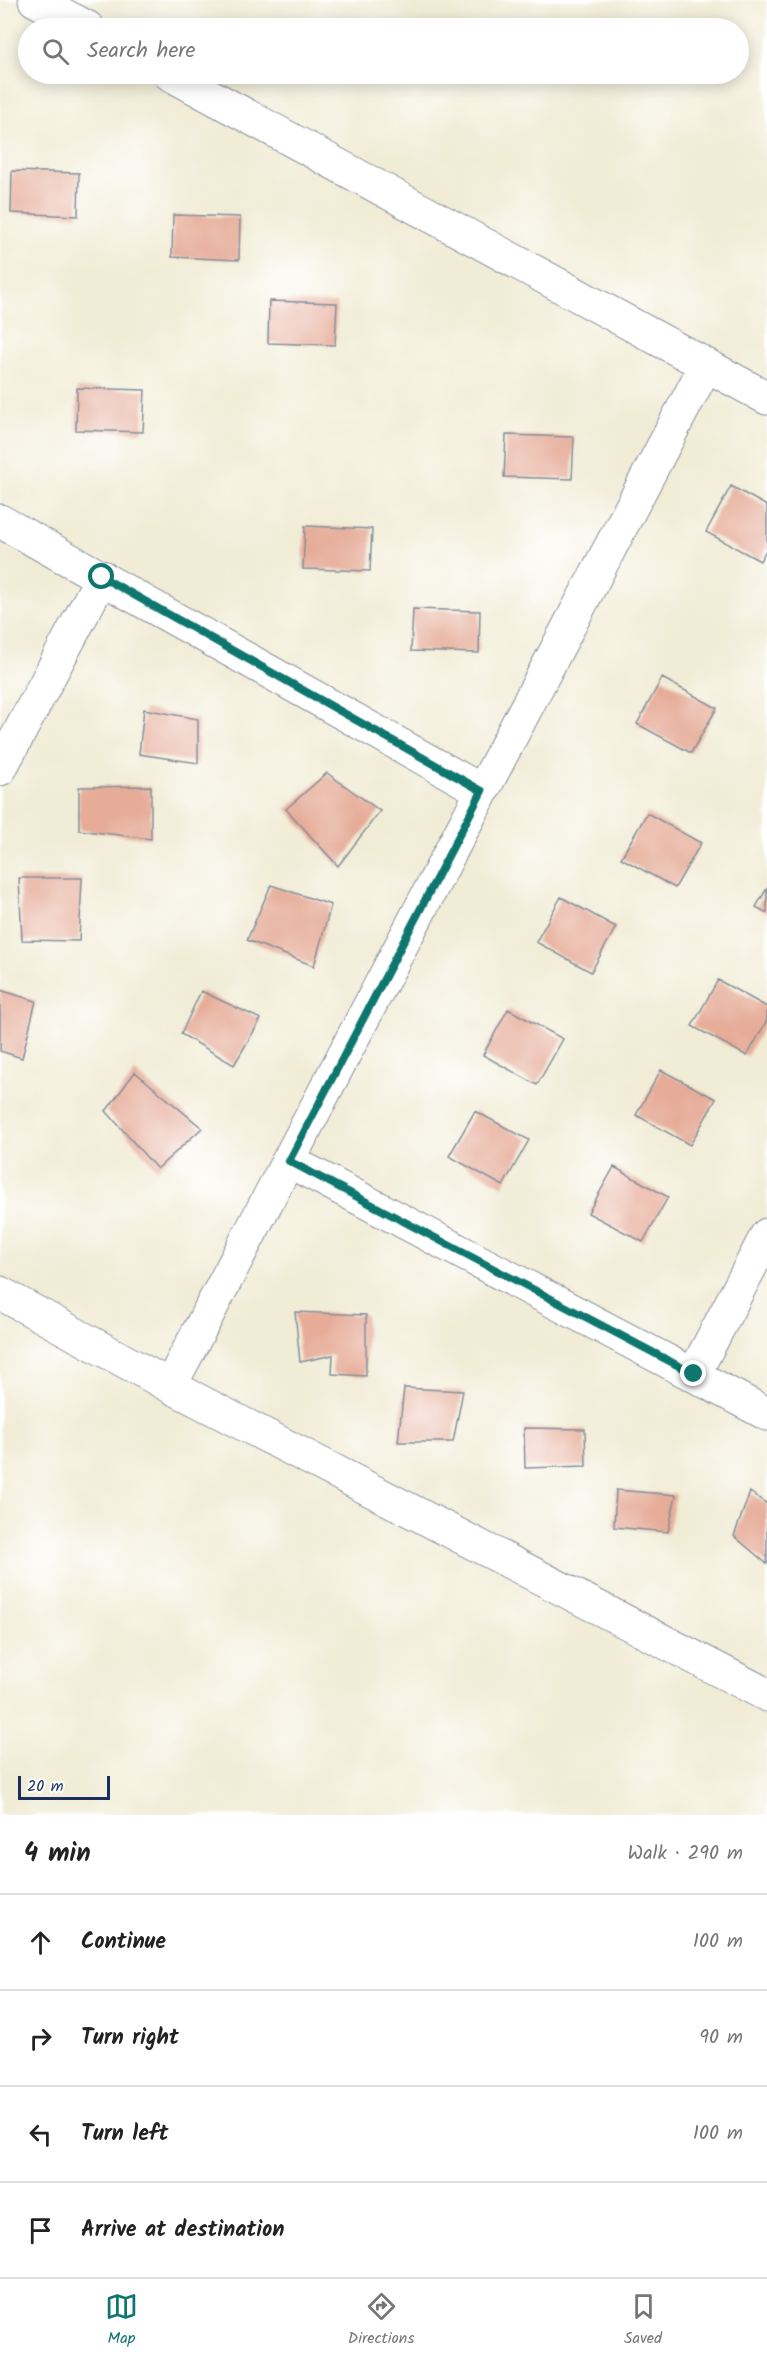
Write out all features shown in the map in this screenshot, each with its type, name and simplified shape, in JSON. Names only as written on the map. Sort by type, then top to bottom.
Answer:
[{"type":"street","points":[[35,0],[69,18]]},
{"type":"street","points":[[188,84],[767,398]]},
{"type":"street","points":[[170,1386],[706,365]]},
{"type":"street","points":[[0,521],[482,791]]},
{"type":"street","points":[[0,769],[102,577]]},
{"type":"street","points":[[289,1161],[767,1414]]},
{"type":"street","points":[[694,1374],[767,1235]]},
{"type":"street","points":[[0,1293],[170,1386],[767,1695]]},
{"type":"building","points":[[12,171],[79,173],[78,216],[11,213]]},
{"type":"building","points":[[173,215],[240,217],[239,260],[172,257]]},
{"type":"building","points":[[269,301],[337,303],[335,345],[268,343]]},
{"type":"building","points":[[77,388],[145,390],[143,432],[76,430]]},
{"type":"building","points":[[506,435],[574,437],[572,479],[504,477]]},
{"type":"building","points":[[731,486],[767,506],[767,548],[760,561],[706,532]]},
{"type":"building","points":[[305,526],[372,529],[370,571],[303,569]]},
{"type":"building","points":[[413,609],[480,611],[479,653],[411,651]]},
{"type":"building","points":[[662,678],[717,708],[691,753],[637,724]]},
{"type":"building","points":[[144,709],[198,719],[198,763],[139,754]]},
{"type":"building","points":[[327,773],[380,811],[338,866],[286,809]]},
{"type":"building","points":[[151,786],[151,839],[79,830],[79,787]]},
{"type":"building","points":[[647,813],[701,843],[675,888],[621,858]]},
{"type":"building","points":[[19,878],[82,878],[79,941],[22,940]]},
{"type":"building","points":[[271,885],[331,905],[314,966],[247,940]]},
{"type":"building","points":[[767,888],[767,913],[756,907]]},
{"type":"building","points":[[561,897],[616,927],[591,972],[536,942]]},
{"type":"building","points":[[718,980],[767,1007],[767,1020],[747,1056],[692,1026]]},
{"type":"building","points":[[0,990],[36,1001],[22,1058],[0,1051]]},
{"type":"building","points":[[201,991],[261,1019],[234,1065],[181,1034]]},
{"type":"building","points":[[508,1009],[563,1039],[537,1085],[483,1055]]},
{"type":"building","points":[[661,1070],[716,1099],[690,1145],[636,1115]]},
{"type":"building","points":[[135,1072],[202,1128],[157,1169],[106,1111]]},
{"type":"building","points":[[475,1111],[529,1140],[503,1186],[449,1156]]},
{"type":"building","points":[[614,1167],[668,1197],[643,1242],[588,1213]]},
{"type":"building","points":[[295,1312],[366,1315],[366,1376],[332,1374],[333,1355],[300,1362]]},
{"type":"building","points":[[404,1388],[463,1391],[453,1442],[398,1442]]},
{"type":"building","points":[[524,1428],[585,1429],[586,1466],[525,1468]]},
{"type":"building","points":[[616,1490],[676,1495],[668,1532],[614,1527]]},
{"type":"building","points":[[750,1492],[767,1504],[767,1564],[734,1536]]},
{"type":"route","points":[[102,577],[482,791],[289,1161],[694,1374]]}]
